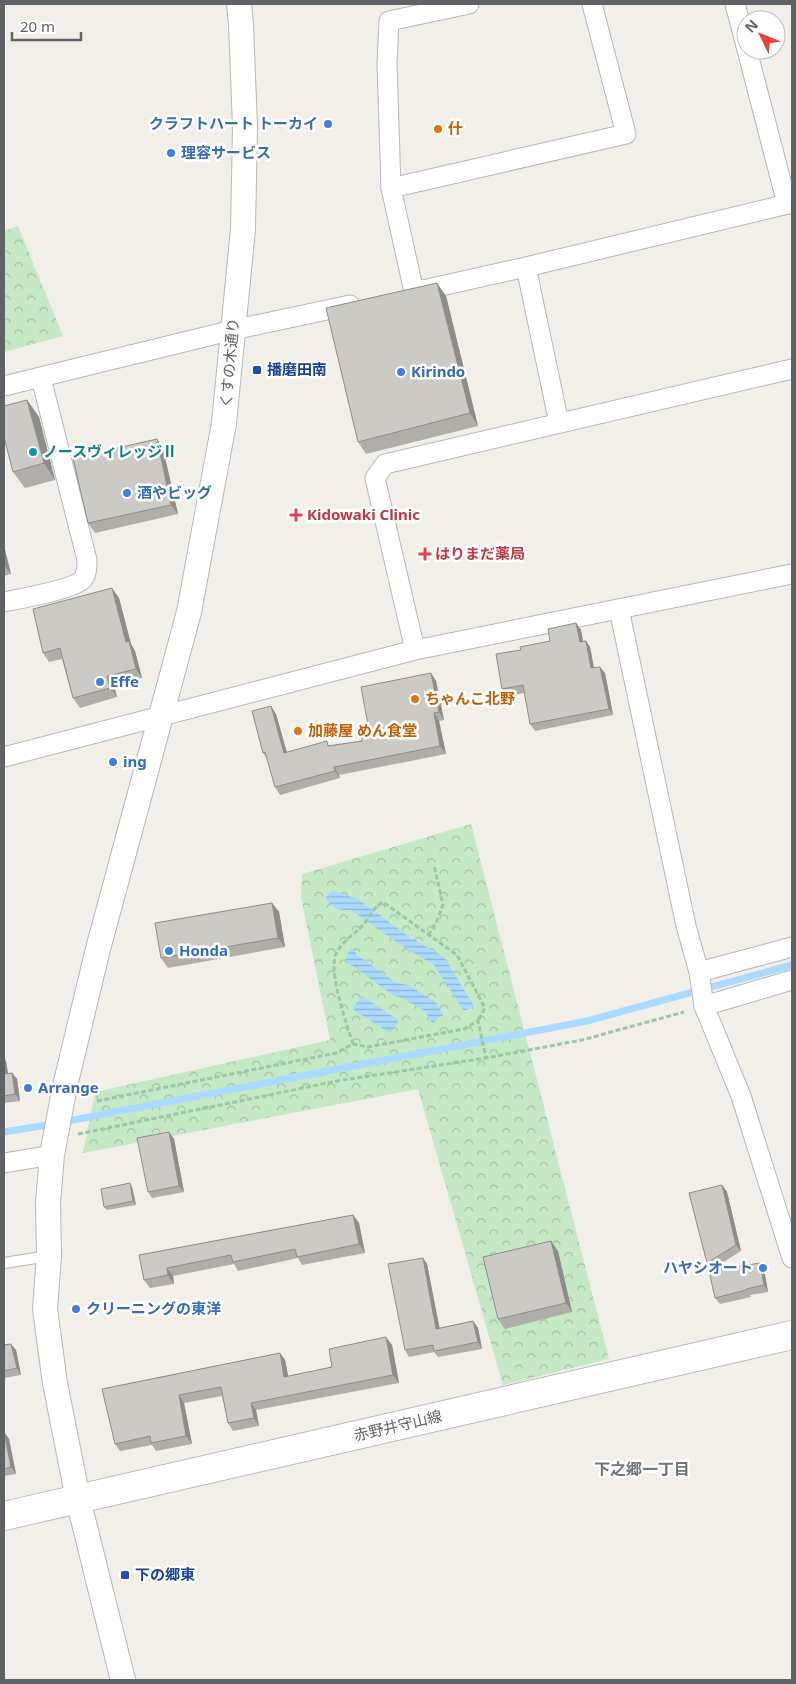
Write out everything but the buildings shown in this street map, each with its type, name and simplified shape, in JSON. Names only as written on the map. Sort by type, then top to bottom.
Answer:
[{"type":"main road","name":"赤野井守山線","points":[[4,1516],[792,1336]]},
{"type":"street","name":"くすの木通り","points":[[123,1680],[78,1499],[50,1352],[45,1309],[49,1256],[47,1220],[53,1147],[65,1086],[98,949],[189,612],[224,423],[243,229],[244,127],[242,24],[239,4]]},
{"type":"street","points":[[414,292],[391,188],[387,64],[389,21],[469,4]]},
{"type":"street","points":[[391,188],[626,134],[592,4]]},
{"type":"street","points":[[394,296],[526,267],[790,203],[750,60]]},
{"type":"street","points":[[526,267],[559,423]]},
{"type":"street","points":[[4,386],[232,330],[366,302]]},
{"type":"street","points":[[416,650],[375,478],[385,464],[792,369]]},
{"type":"street","points":[[4,602],[76,585],[85,576],[87,565],[40,378]]},
{"type":"street","points":[[4,757],[416,650],[792,574]]},
{"type":"street","points":[[618,609],[704,1006],[741,1096],[792,1258]]},
{"type":"street","points":[[698,972],[792,947]]},
{"type":"street","points":[[704,1006],[792,980]]},
{"type":"street","points":[[4,1163],[53,1147]]},
{"type":"lane","points":[[4,1263],[49,1256]]},
{"type":"path","points":[[428,935],[436,923],[443,905],[434,865]]},
{"type":"path","points":[[97,1101],[336,1053],[353,1044],[368,1047],[464,1029],[478,1021],[485,1008],[457,956],[383,902],[377,906],[362,927],[337,952],[334,962],[342,1012],[353,1044]]},
{"type":"path","points":[[53,1147],[337,1081],[486,1058],[582,1040],[704,1006]]},
{"type":"path","points":[[478,1021],[486,1058]]},
{"type":"green space","points":[[18,226],[63,336],[4,352],[4,231]]},
{"type":"green space","points":[[471,824],[609,1359],[503,1385],[418,1089],[83,1153],[95,1092],[330,1040],[301,897],[302,874]]},
{"type":"water","points":[[333,891],[358,899],[408,936],[444,957],[474,1006],[464,1011],[434,965],[404,947],[351,910],[343,910],[330,904],[326,898]]},
{"type":"water","points":[[351,949],[397,983],[408,985],[434,1001],[443,1015],[433,1023],[426,1012],[393,995],[347,962],[346,957]]},
{"type":"water","points":[[362,996],[398,1020],[391,1032],[388,1032],[354,1010],[353,1008]]},
{"type":"waterway","points":[[63,1122],[587,1021],[792,965]]},
{"type":"waterway","points":[[4,1132],[53,1124]]},
{"type":"place","name":"クラフトハート トーカイ","points":[[328,124]]},
{"type":"place","name":"什","points":[[438,129]]},
{"type":"place","name":"理容サービス","points":[[171,153]]},
{"type":"place","name":"播磨田南","points":[[257,370]]},
{"type":"place","name":"Kirindo","points":[[401,372]]},
{"type":"place","name":"ノースヴィレッジⅡ","points":[[33,452]]},
{"type":"place","name":"酒やビッグ","points":[[127,493]]},
{"type":"place","name":"Kidowaki Clinic","points":[[296,515]]},
{"type":"place","name":"はりまだ薬局","points":[[425,554]]},
{"type":"place","name":"Effe","points":[[100,682]]},
{"type":"place","name":"ちゃんこ北野","points":[[415,699]]},
{"type":"place","name":"加藤屋 めん食堂","points":[[298,731]]},
{"type":"place","name":"ing","points":[[113,762]]},
{"type":"place","name":"Honda","points":[[169,951]]},
{"type":"place","name":"Arrange","points":[[28,1088]]},
{"type":"place","name":"ハヤシオート","points":[[763,1268]]},
{"type":"place","name":"クリーニングの東洋","points":[[76,1309]]},
{"type":"place","name":"下の郷東","points":[[125,1575]]},
{"type":"district","name":"下之郷一丁目","points":[[642,1469]]}]
